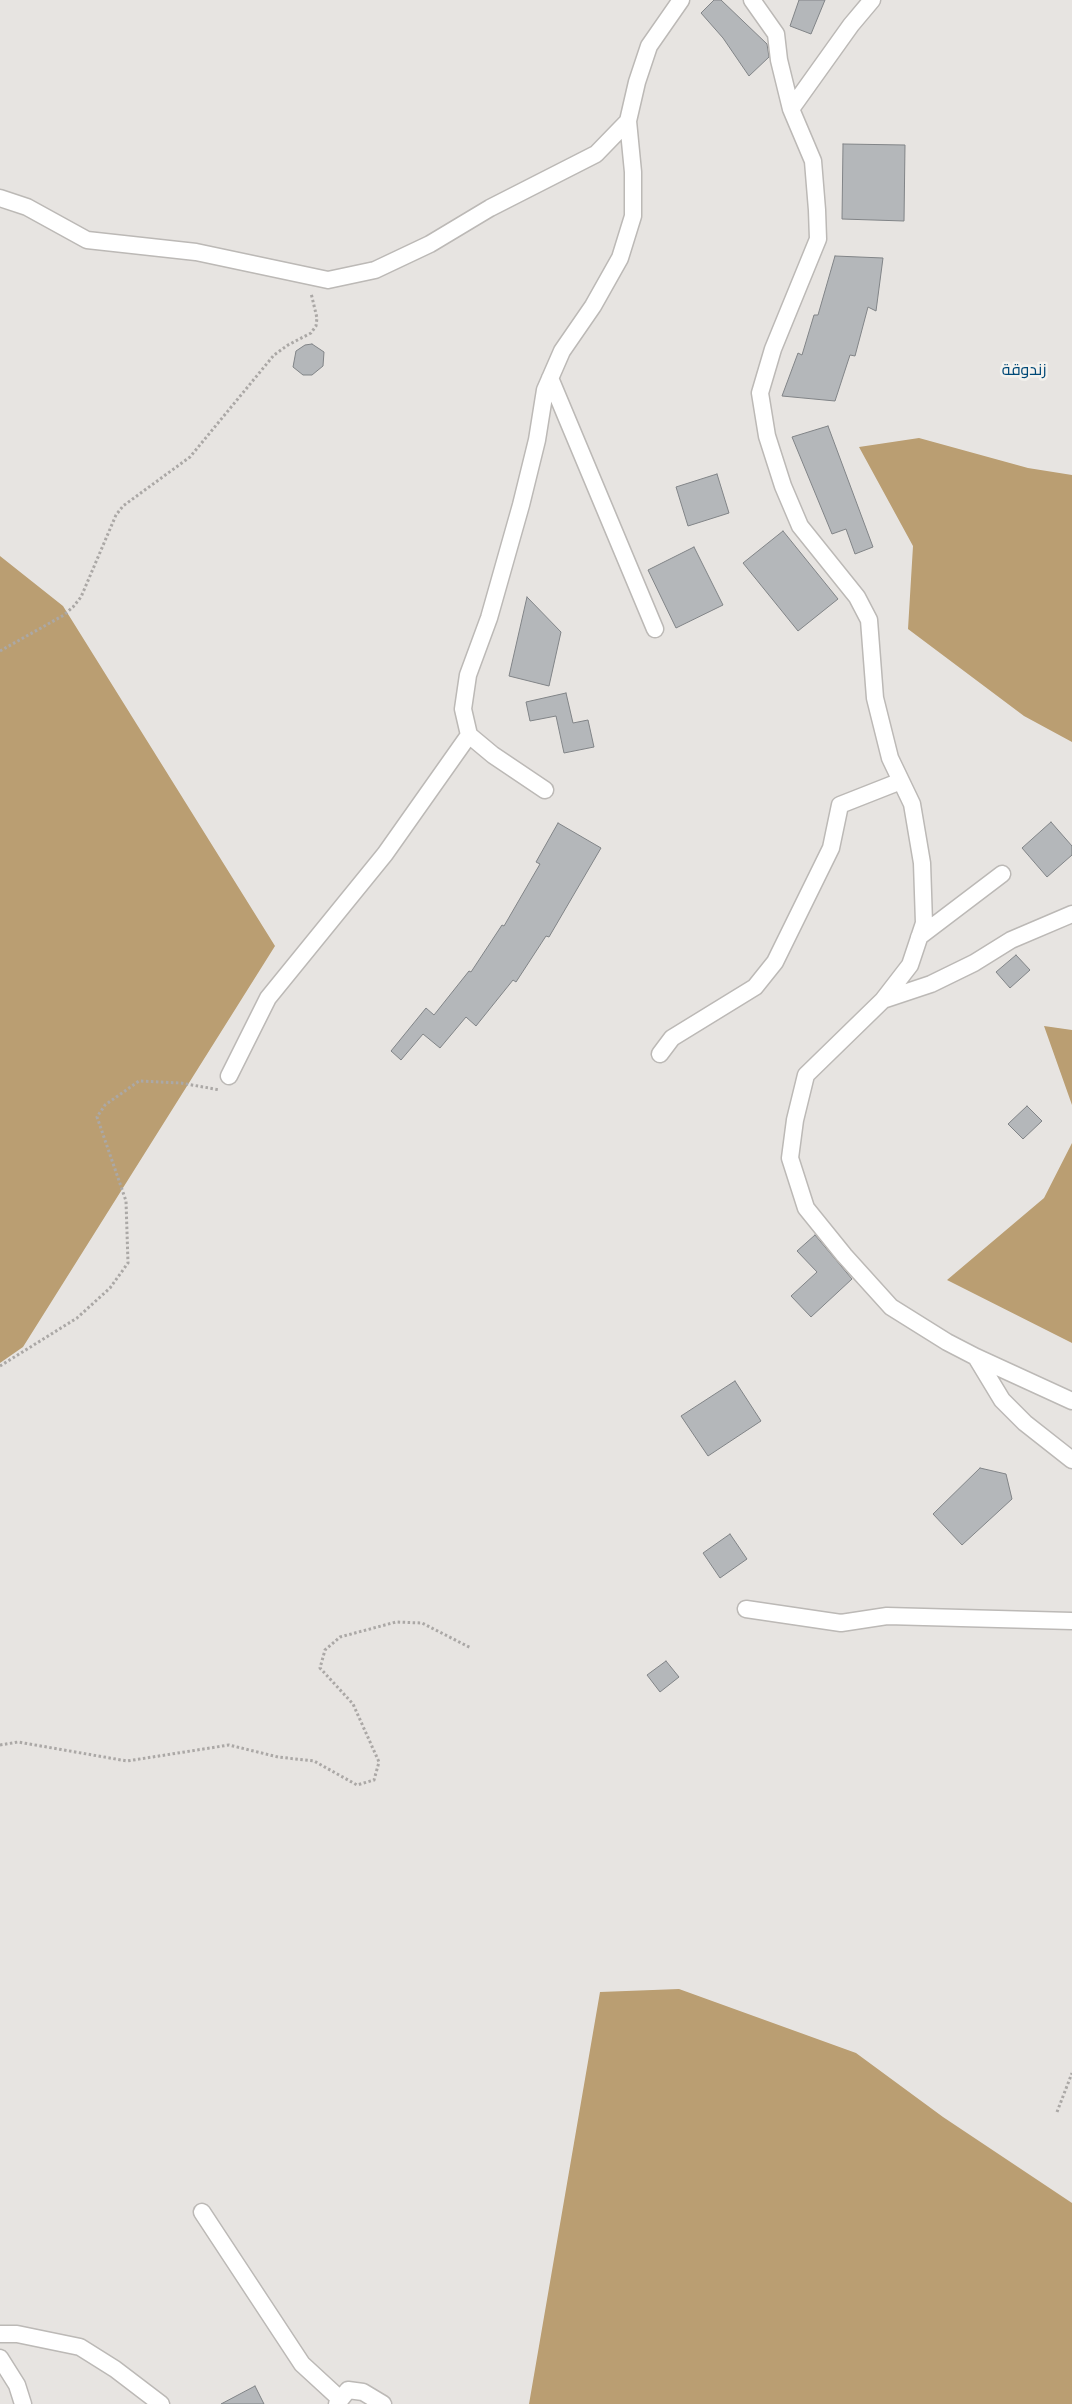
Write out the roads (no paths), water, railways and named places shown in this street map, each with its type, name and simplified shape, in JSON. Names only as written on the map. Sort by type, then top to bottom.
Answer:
[{"type":"street","points":[[544,790],[469,735],[463,709],[468,675],[490,618],[521,504],[537,440],[545,390],[562,351],[593,306],[620,258],[633,216],[633,172],[628,121],[637,82],[649,46],[681,0]]},
{"type":"street","points":[[752,0],[776,34],[779,60],[791,109],[813,161],[818,239],[773,349],[760,393],[766,436],[783,486],[800,526],[857,597],[869,620],[874,698],[890,758],[912,804],[922,863],[924,923],[910,965],[883,1000],[806,1075],[795,1120],[790,1158],[806,1208],[844,1255],[891,1307],[947,1342],[1072,1401]]},
{"type":"street","points":[[791,109],[851,25],[872,0]]},
{"type":"street","points":[[0,198],[27,207],[87,240],[196,252],[328,280],[376,270],[430,244],[490,208],[596,154],[628,121]]},
{"type":"street","points":[[550,378],[655,629]]},
{"type":"street","points":[[229,1076],[268,998],[385,854],[469,735]]},
{"type":"street","points":[[660,1054],[672,1038],[756,987],[775,962],[830,848],[840,805],[901,781]]},
{"type":"street","points":[[919,937],[1002,874]]},
{"type":"street","points":[[883,1000],[931,984],[974,963],[1011,940],[1072,914]]},
{"type":"street","points":[[976,1357],[1002,1400],[1025,1423],[1072,1460]]},
{"type":"street","points":[[746,1609],[841,1623],[887,1616],[1072,1621]]},
{"type":"street","points":[[202,2212],[302,2364],[338,2401],[348,2390],[364,2392],[382,2404]]},
{"type":"street","points":[[0,2334],[17,2334],[80,2347],[115,2369],[161,2404]]},
{"type":"street","points":[[0,2358],[16,2385],[23,2404]]},
{"type":"district","name":"زندوقة","points":[[1024,370]]}]
